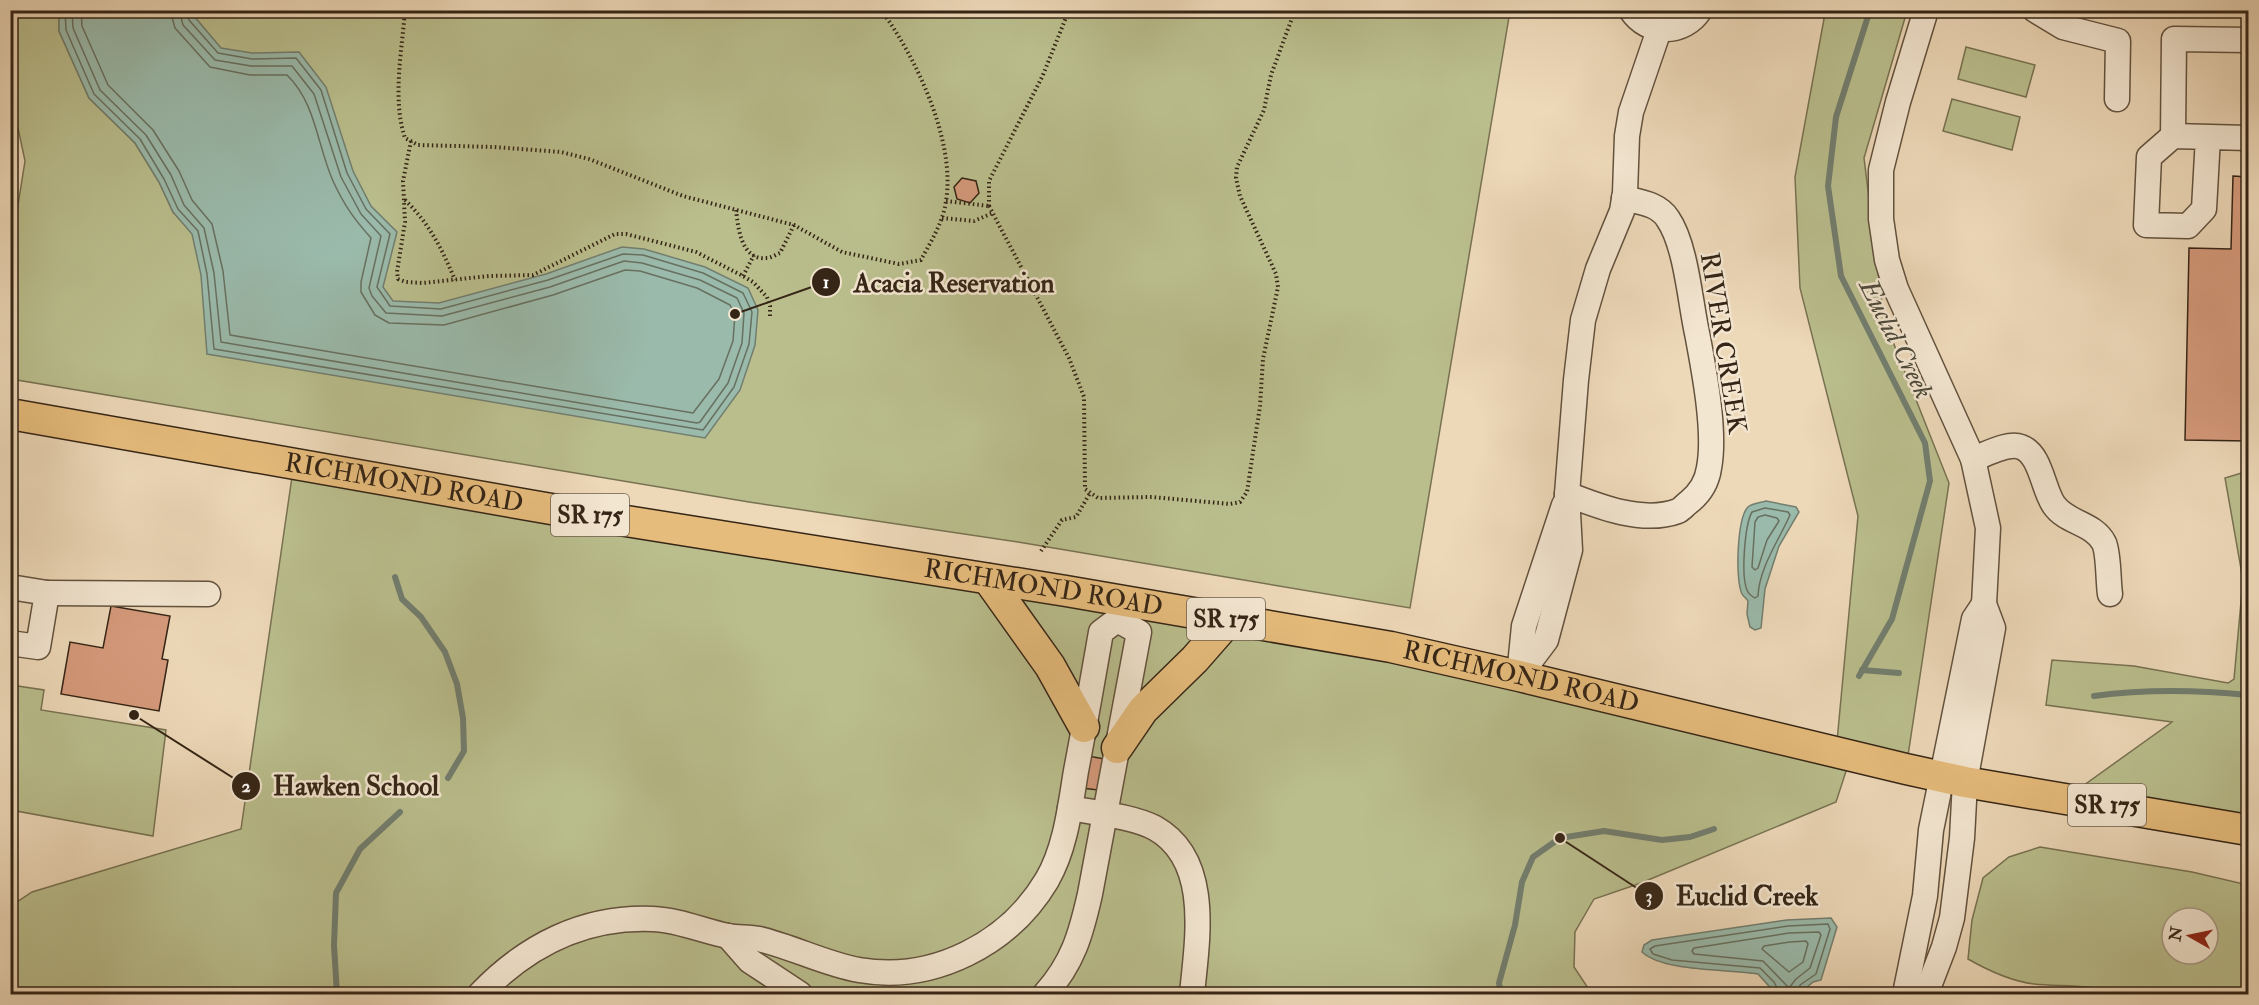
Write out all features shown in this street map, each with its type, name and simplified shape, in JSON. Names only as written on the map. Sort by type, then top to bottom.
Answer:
[{"type":"main road","name":"RICHMOND ROAD","points":[[10,414],[545,508],[1391,647],[1954,779],[2248,830]]},
{"type":"main road","points":[[988,579],[1050,666],[1084,727]]},
{"type":"main road","points":[[1117,748],[1143,710],[1195,659],[1230,620]]},
{"type":"street","points":[[1631,10],[1646,25],[1659,30],[1673,30],[1686,25],[1696,17],[1700,10]]},
{"type":"street","points":[[1905,994],[1918,937],[1929,868],[1930,830],[1954,779],[1992,628],[1984,604],[1988,528],[1973,459],[1896,289],[1887,260],[1881,219],[1881,170],[1898,102],[1926,10]]},
{"type":"street","points":[[2035,10],[2063,27],[2118,41],[2117,99]]},
{"type":"street","points":[[1519,676],[1546,640],[1570,550],[1568,494],[1576,380],[1583,321],[1598,269],[1622,211],[1627,136],[1631,112],[1659,30]]},
{"type":"street","points":[[2173,136],[2174,39],[2248,40]]},
{"type":"street","points":[[2208,138],[2204,209],[2188,226],[2146,225],[2149,157],[2173,136],[2248,138]]},
{"type":"street","name":"RIVER CREEK","points":[[1568,494],[1604,508],[1629,513],[1652,514],[1679,511],[1698,494],[1709,470],[1712,441],[1700,352],[1680,246],[1668,218],[1656,207],[1624,198]]},
{"type":"street","points":[[1973,459],[2012,445],[2030,452],[2041,472],[2049,499],[2059,512],[2095,532],[2105,544],[2110,594]]},
{"type":"street","points":[[10,587],[47,593],[208,594]]},
{"type":"street","points":[[10,643],[38,647],[47,593]]},
{"type":"street","points":[[480,994],[515,961],[576,929],[619,921],[652,919],[681,923],[728,936],[759,939],[857,970],[878,972],[907,972],[933,968],[959,959],[986,944],[1008,926],[1030,903],[1048,879],[1062,841],[1070,808],[1101,632],[1117,620],[1139,632],[1084,924],[1066,969],[1045,994]]},
{"type":"street","points":[[1935,988],[1952,918],[1962,838],[1954,779]]},
{"type":"street","points":[[1070,808],[1136,821],[1155,828],[1172,842],[1187,862],[1194,880],[1197,906],[1192,994]]},
{"type":"street","points":[[728,936],[750,961],[800,994]]},
{"type":"path","points":[[405,10],[400,82],[400,124],[405,138],[418,145],[561,152],[589,159],[683,196],[794,225],[842,252],[899,264],[921,260],[942,218],[948,176],[941,130],[918,74],[895,29],[881,10]]},
{"type":"path","points":[[1069,10],[1043,75],[989,181],[988,206],[1069,358],[1084,397],[1084,489],[1098,498],[1152,497],[1230,504],[1240,501],[1247,492],[1260,406],[1263,359],[1278,288],[1276,274],[1240,196],[1236,178],[1240,160],[1264,110],[1271,75],[1295,10]]},
{"type":"path","points":[[411,141],[403,181],[405,222],[397,272],[398,279],[423,283],[533,274],[615,234],[626,234],[696,252],[753,282],[767,297],[770,319]]},
{"type":"path","points":[[404,199],[420,214],[441,247],[455,280]]},
{"type":"path","points":[[946,201],[988,206]]},
{"type":"path","points":[[736,210],[739,234],[745,246],[754,255],[766,258],[780,253],[794,225]]},
{"type":"path","points":[[942,218],[974,221],[993,213]]},
{"type":"path","points":[[742,276],[754,255]]},
{"type":"path","points":[[1041,551],[1062,520],[1076,517],[1090,493]]},
{"type":"green space","points":[[10,11],[59,11],[59,31],[89,98],[135,143],[159,182],[173,212],[193,16],[191,11],[1510,11],[1410,608],[1018,542],[749,502],[11,379],[11,249],[25,161],[11,95]]},
{"type":"green space","points":[[1821,11],[1907,11],[1864,158],[1884,319],[1949,483],[1906,769],[1851,756],[1836,802],[1641,883],[1594,899],[1575,932],[1574,967],[1592,994],[11,994],[11,906],[32,892],[241,829],[294,463],[1066,591],[1836,752],[1858,516],[1800,288],[1795,177],[1824,19]]},
{"type":"green space","points":[[1966,47],[2035,65],[2026,97],[1958,79]]},
{"type":"green space","points":[[1952,99],[2020,117],[2012,150],[1943,131]]},
{"type":"green space","points":[[2248,471],[2248,830],[2066,798],[2172,722],[2046,705],[2052,660],[2134,666],[2228,683],[2234,679],[2243,580],[2225,478]]},
{"type":"green space","points":[[11,685],[44,690],[41,710],[166,730],[153,836],[11,810]]},
{"type":"green space","points":[[2040,847],[2192,872],[2248,885],[2248,994],[2114,994],[2095,988],[2017,981],[1984,968],[1968,959],[1972,920],[1983,878],[2009,857]]},
{"type":"water","points":[[59,11],[191,11],[221,48],[252,53],[299,52],[326,87],[353,171],[371,206],[397,232],[383,287],[393,301],[439,303],[546,274],[622,247],[644,249],[705,267],[748,288],[758,310],[755,345],[740,390],[705,438],[207,354],[201,275],[192,234],[173,212],[159,182],[135,143],[89,98],[59,31]]},
{"type":"water","points":[[1766,501],[1796,507],[1799,512],[1779,546],[1765,589],[1761,628],[1755,630],[1750,627],[1747,614],[1748,601],[1742,594],[1738,576],[1739,536],[1744,513],[1748,507]]},
{"type":"water","points":[[1831,918],[1837,927],[1821,980],[1813,982],[1805,989],[1806,994],[1776,994],[1758,974],[1680,966],[1665,963],[1642,952],[1644,945],[1652,940],[1787,920]]},
{"type":"building","points":[[2233,176],[2248,177],[2248,441],[2185,440],[2189,248],[2231,249]]},
{"type":"building","points":[[962,178],[976,181],[979,193],[970,203],[957,199],[954,187]]},
{"type":"building","points":[[111,606],[170,616],[162,659],[168,660],[159,711],[61,694],[70,642],[103,648]]},
{"type":"building","points":[[1088,756],[1105,759],[1098,790],[1082,788]]},
{"type":"waterway","name":"Euclid Creek","points":[[1859,676],[1892,619],[1930,481],[1925,443],[1841,276],[1828,186],[1836,117],[1870,10]]},
{"type":"waterway","points":[[395,577],[402,599],[421,617],[445,652],[457,684],[463,718],[464,751],[448,778]]},
{"type":"waterway","points":[[1862,670],[1899,673]]},
{"type":"waterway","points":[[2094,696],[2171,691],[2248,695]]},
{"type":"waterway","points":[[337,994],[334,945],[336,893],[360,849],[400,812]]},
{"type":"waterway","name":"Euclid Creek","points":[[1501,994],[1499,983],[1515,925],[1522,882],[1533,857],[1560,838],[1604,831],[1662,840],[1690,837],[1714,829]]},
{"type":"place","name":"Acacia Reservation","points":[[735,314]]},
{"type":"place","name":"Hawken School","points":[[134,715]]},
{"type":"place","name":"Euclid Creek","points":[[1560,838]]}]
